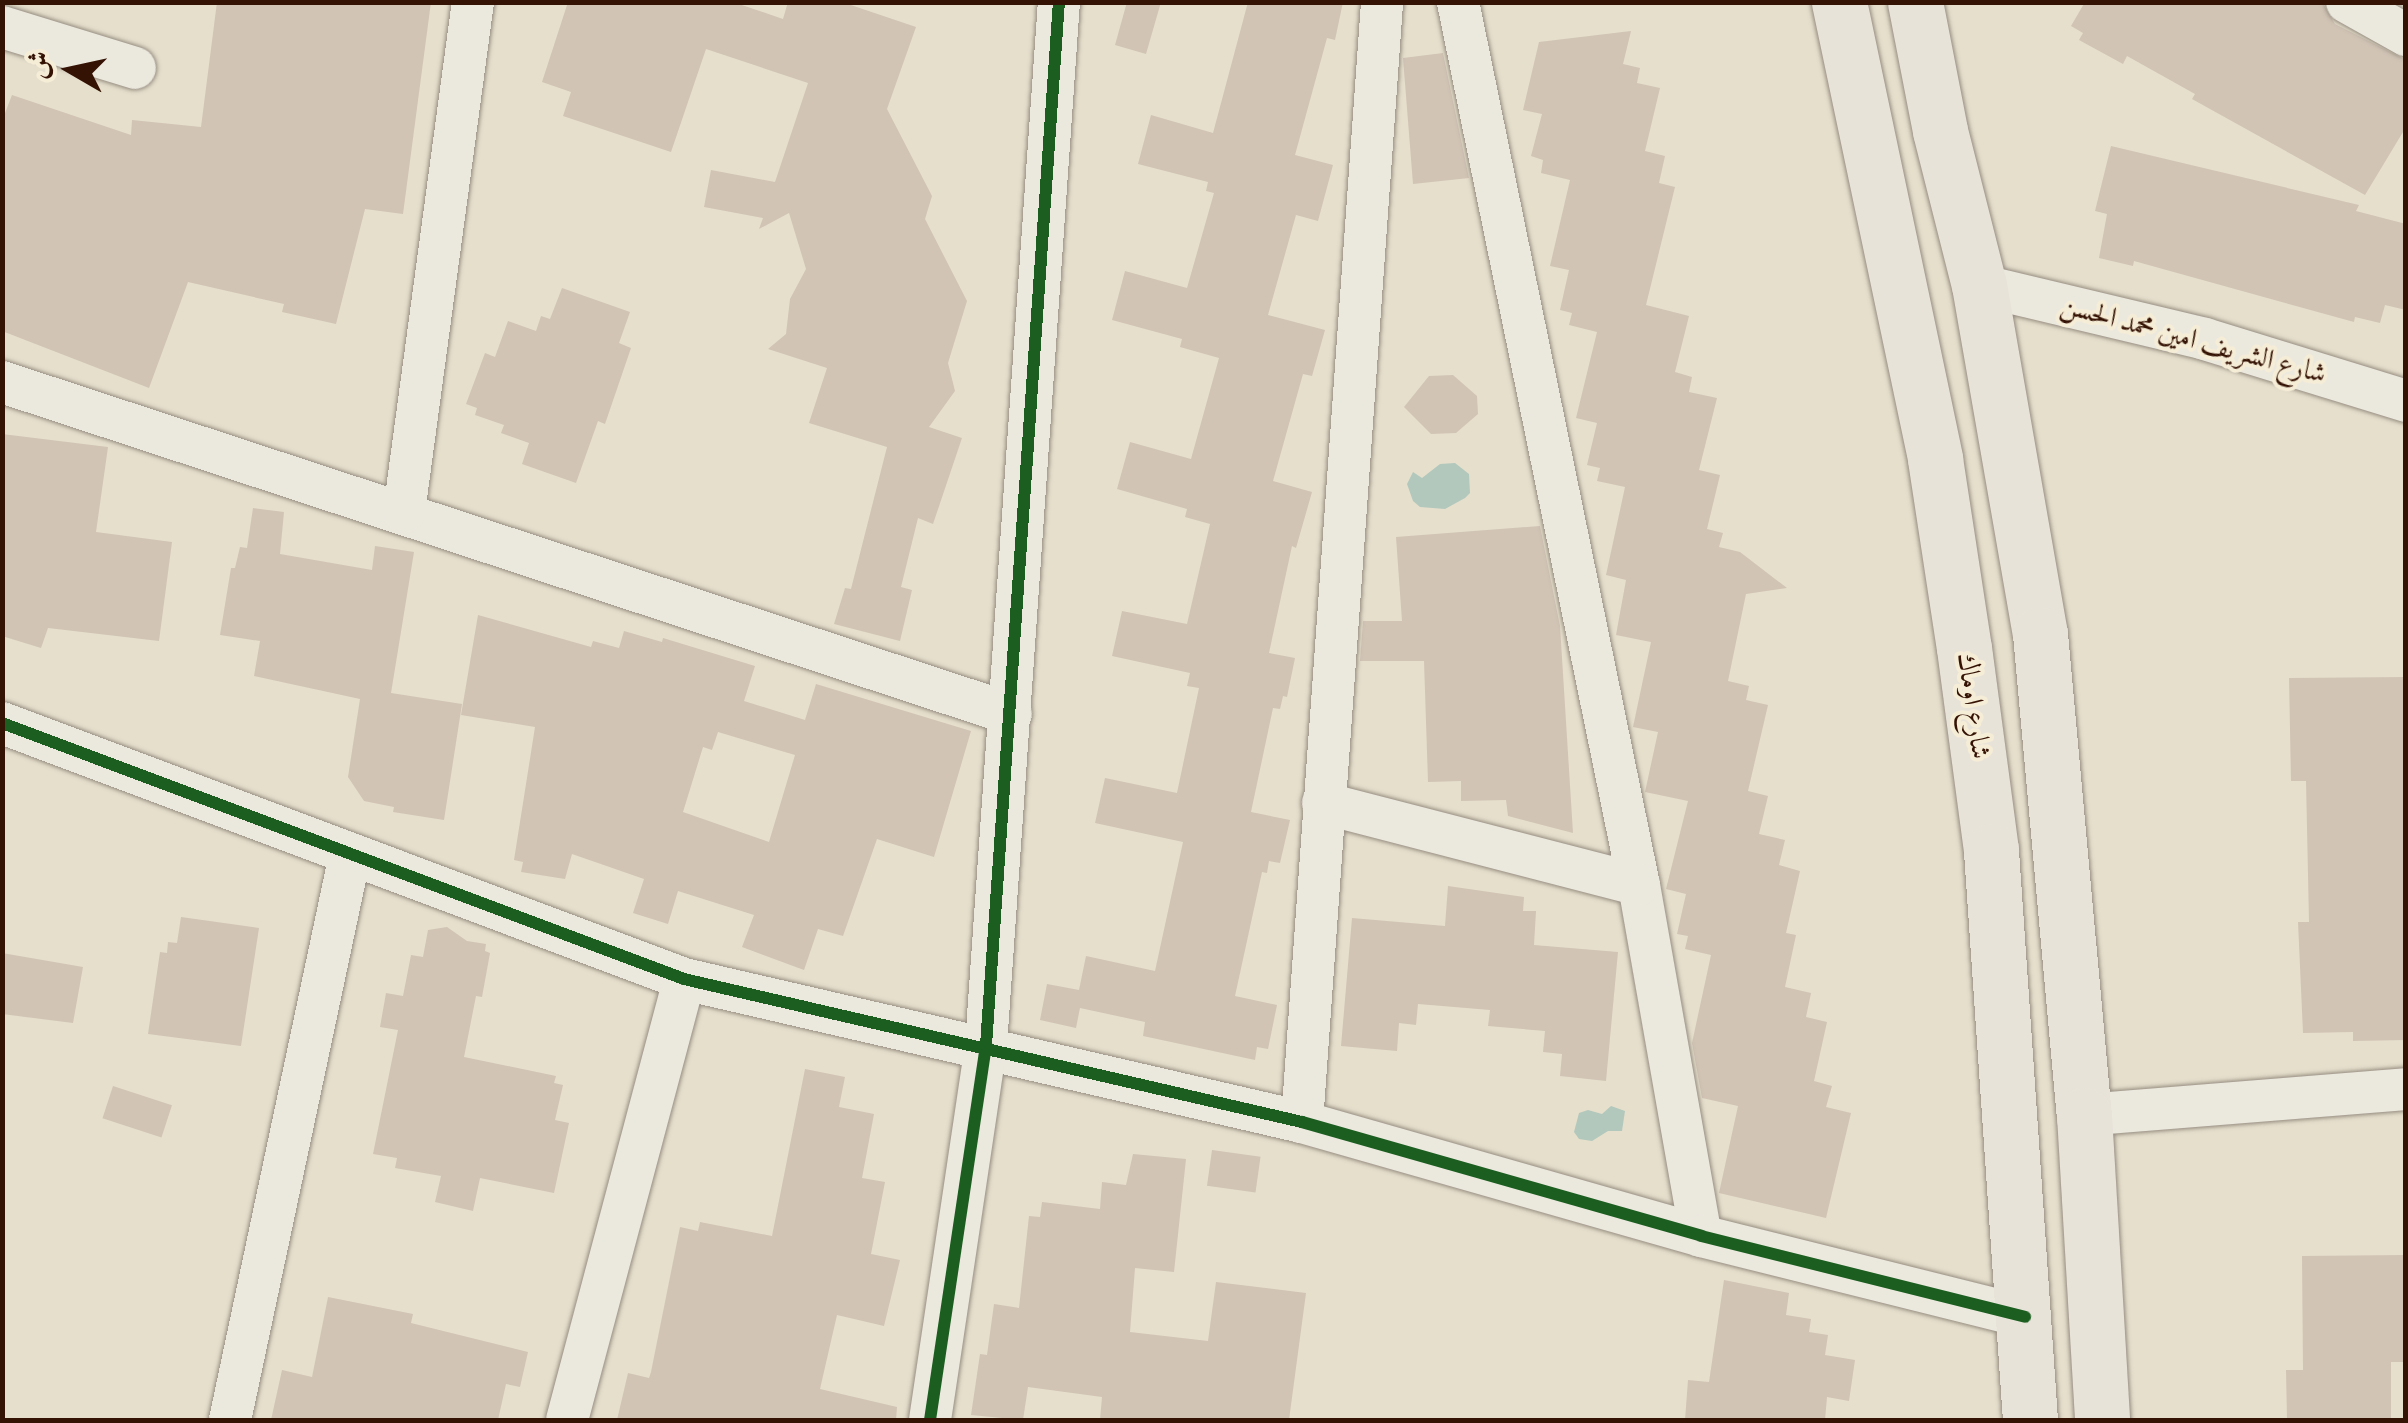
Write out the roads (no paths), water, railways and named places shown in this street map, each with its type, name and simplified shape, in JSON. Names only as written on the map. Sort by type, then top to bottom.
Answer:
[{"type":"main road","name":"شارع اوماك","points":[[1839,2],[1934,460],[1964,648],[1991,850],[2030,1420]]},
{"type":"main road","points":[[1915,2],[1940,131],[1979,285],[2040,634],[2062,834],[2102,1420]]},
{"type":"street","points":[[404,512],[473,2]]},
{"type":"street","points":[[930,1420],[986,1046],[1059,2]]},
{"type":"street","points":[[1302,1122],[1382,2]]},
{"type":"street","points":[[1458,2],[1639,885],[1700,1236]]},
{"type":"street","points":[[2346,2],[2406,36]]},
{"type":"street","points":[[2,27],[136,68]]},
{"type":"street","name":"شارع الشريف امين محمد الحسن","points":[[1979,285],[2204,339],[2406,402]]},
{"type":"street","points":[[2,382],[1012,714]]},
{"type":"street","points":[[2,723],[684,979],[1302,1122],[1700,1236],[2025,1317]]},
{"type":"street","points":[[1323,802],[1639,885]]},
{"type":"street","points":[[230,1420],[350,855]]},
{"type":"street","points":[[567,1420],[684,979]]},
{"type":"street","points":[[2084,1115],[2406,1089]]}]
